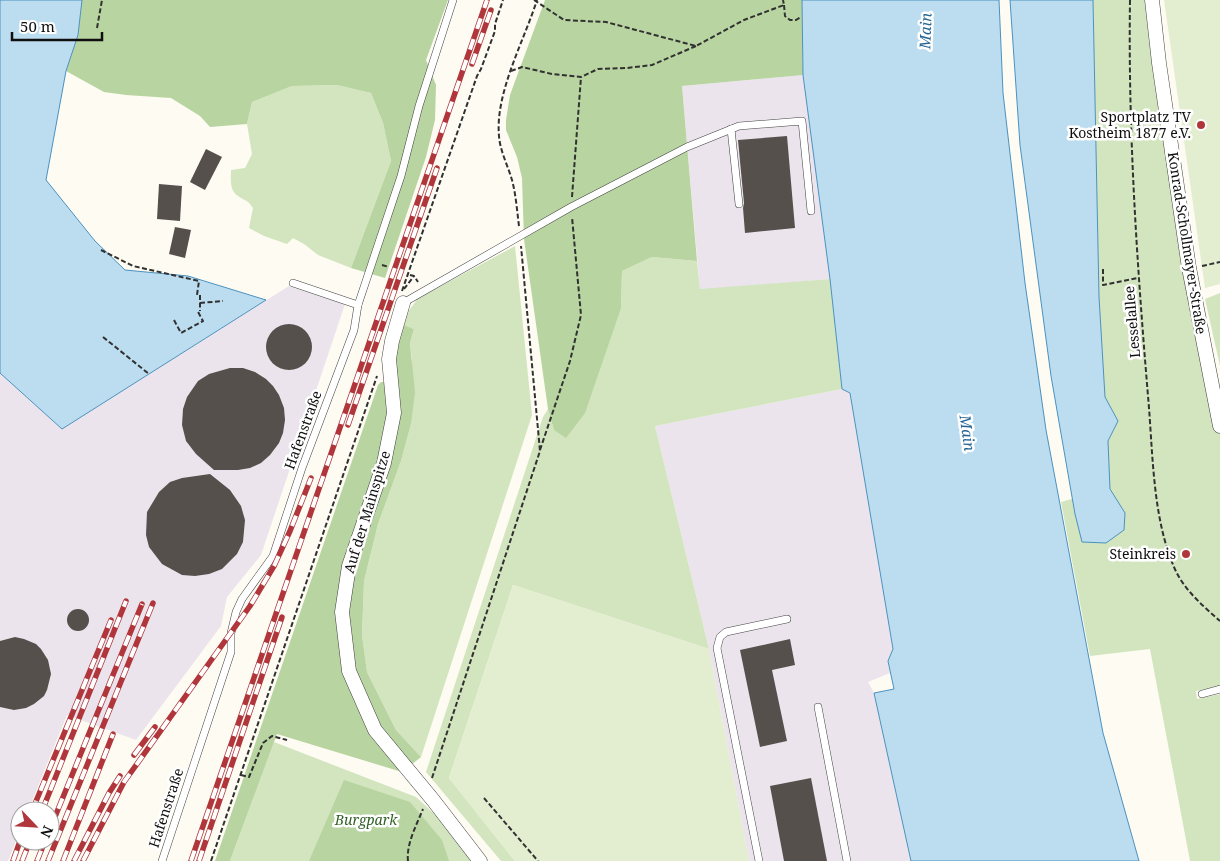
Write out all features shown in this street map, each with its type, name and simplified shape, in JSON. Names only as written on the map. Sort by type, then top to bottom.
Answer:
[{"type":"street","name":"Konrad-Schollmayer-Straße","points":[[1152,0],[1159,64],[1190,268],[1220,426]]},
{"type":"street","name":"Auf der Mainspitze","points":[[403,297],[389,359],[394,413],[384,464],[349,566],[342,612],[350,671],[375,730],[480,861]]},
{"type":"lane","name":"Hafenstraße","points":[[162,861],[231,652],[231,632],[236,612],[273,556],[302,468],[354,330],[358,305],[401,176],[419,106],[453,0]]},
{"type":"lane","points":[[403,297],[688,147],[739,126],[802,121],[811,211]]},
{"type":"lane","points":[[731,129],[739,204]]},
{"type":"lane","points":[[292,283],[358,305]]},
{"type":"lane","points":[[759,861],[717,648],[720,637],[726,632],[787,619]]},
{"type":"lane","points":[[1202,694],[1220,689]]},
{"type":"lane","points":[[818,707],[847,861]]},
{"type":"path","points":[[97,28],[102,0]]},
{"type":"path","points":[[403,297],[477,76],[495,31],[495,24],[503,0]]},
{"type":"path","points":[[783,0],[785,16],[790,20],[796,20],[801,17]]},
{"type":"path","name":"Lesselallee","points":[[1130,0],[1130,97],[1138,278],[1161,527],[1172,562],[1179,577],[1194,597],[1220,621]]},
{"type":"path","points":[[540,451],[521,236],[512,180],[499,138],[500,109],[511,71],[536,1],[564,20],[606,22],[696,46]]},
{"type":"path","points":[[511,71],[522,67],[552,74],[581,77],[598,69],[652,65],[696,46],[744,20],[784,5]]},
{"type":"path","points":[[408,861],[411,844],[570,361],[581,316],[571,208],[581,77]]},
{"type":"path","points":[[100,250],[132,266],[199,281],[200,311]]},
{"type":"path","points":[[1190,268],[1220,262]]},
{"type":"path","points":[[1104,269],[1103,285],[1138,278]]},
{"type":"path","points":[[403,297],[414,276],[410,275]]},
{"type":"path","points":[[200,303],[223,301]]},
{"type":"path","points":[[174,320],[181,333],[203,321],[197,310]]},
{"type":"path","points":[[103,337],[149,374]]},
{"type":"path","points":[[211,861],[376,376],[389,359]]},
{"type":"path","points":[[241,774],[249,777],[263,743],[272,736],[287,740]]},
{"type":"path","points":[[484,798],[538,861]]},
{"type":"shaded area","points":[[803,75],[830,279],[700,290],[682,86]]},
{"type":"shaded area","points":[[289,286],[345,304],[261,555],[227,597],[221,626],[136,740],[67,715],[32,801],[10,801],[10,851],[12,851],[8,861],[0,861],[0,373],[62,429]]},
{"type":"shaded area","points":[[842,389],[850,393],[893,650],[888,661],[890,673],[868,682],[874,693],[911,861],[749,861],[709,649],[655,426]]},
{"type":"green space","points":[[82,0],[448,0],[426,60],[436,85],[435,120],[426,157],[385,278],[351,268],[391,161],[383,123],[371,93],[337,85],[292,86],[252,102],[247,124],[210,127],[200,116],[171,98],[104,92],[66,71],[78,35]]},
{"type":"green space","points":[[545,0],[802,0],[803,75],[682,86],[697,261],[652,257],[622,271],[621,308],[585,413],[566,438],[554,430],[548,409],[524,239],[522,178],[517,157],[506,130],[510,95]]},
{"type":"green space","points":[[1093,0],[1152,0],[1220,426],[1220,686],[1196,691],[1197,699],[1220,694],[1220,861],[1190,861],[1150,649],[1090,656],[1061,502],[1110,488],[1099,297]]},
{"type":"green space","name":"Sportplatz TV Kostheim 1877 e.V.","points":[[1164,0],[1220,0],[1220,284],[1205,288]]},
{"type":"green space","points":[[337,85],[371,93],[383,123],[391,161],[351,268],[318,255],[293,238],[287,244],[264,236],[249,228],[253,208],[247,201],[235,194],[231,181],[231,170],[245,168],[252,154],[247,124],[252,102],[292,86]]},
{"type":"green space","points":[[515,246],[532,415],[421,757],[396,730],[367,672],[362,635],[364,581],[378,524],[401,461],[411,424],[412,359],[410,343],[414,329],[402,324],[404,317],[417,299]]},
{"type":"green space","points":[[652,257],[697,261],[700,289],[830,279],[842,389],[655,426],[709,649],[513,585],[449,778],[515,861],[501,861],[426,772],[543,417],[548,409],[554,430],[621,308],[622,271]]},
{"type":"green space","points":[[1220,293],[1220,366],[1205,299]]},
{"type":"green space","points":[[402,324],[414,329],[410,343],[415,392],[411,424],[401,461],[378,524],[364,581],[362,635],[367,672],[396,730],[421,757],[402,772],[277,734],[230,861],[215,861],[378,385],[381,382],[388,382],[395,360]]},
{"type":"green space","points":[[513,585],[709,649],[749,861],[515,861],[449,778]]},
{"type":"green space","points":[[274,742],[416,797],[442,821],[474,861],[230,861]]},
{"type":"green space","name":"Burgpark","points":[[344,780],[410,802],[442,840],[449,861],[309,861]]},
{"type":"water","points":[[0,0],[82,0],[78,35],[66,71],[46,180],[95,241],[125,270],[188,276],[266,300],[62,429],[0,373]]},
{"type":"water","name":"Main","points":[[802,0],[999,0],[1003,93],[1025,283],[1046,430],[1103,733],[1139,861],[911,861],[874,693],[894,689],[888,661],[893,649],[850,393],[842,389],[830,279],[803,75]]},
{"type":"water","points":[[1010,0],[1093,0],[1099,297],[1105,397],[1118,421],[1108,441],[1110,489],[1125,513],[1124,530],[1106,543],[1082,542],[1075,514],[1051,376],[1020,145]]},
{"type":"building","points":[[787,136],[795,228],[745,233],[738,140]]},
{"type":"building","points":[[206,149],[222,157],[205,190],[190,182]]},
{"type":"building","points":[[159,184],[182,186],[180,221],[157,219]]},
{"type":"building","points":[[175,227],[191,230],[185,258],[169,254]]},
{"type":"building","points":[[284,324],[294,324],[308,334],[312,347],[308,360],[302,366],[294,370],[284,370],[270,360],[266,352],[266,342],[276,328]]},
{"type":"building","points":[[230,368],[243,368],[255,372],[273,386],[284,408],[283,433],[279,443],[261,463],[250,468],[238,470],[214,470],[196,454],[186,441],[182,425],[183,409],[187,397],[198,381],[209,374]]},
{"type":"building","points":[[210,474],[230,490],[241,506],[245,520],[243,542],[237,554],[222,569],[209,574],[182,575],[162,564],[149,547],[146,535],[147,512],[159,492],[170,482],[182,478]]},
{"type":"building","points":[[78,609],[86,612],[89,620],[86,628],[78,631],[70,628],[67,620],[70,612]]},
{"type":"building","points":[[15,637],[36,644],[41,649],[48,660],[51,674],[44,696],[26,708],[14,710],[0,707],[0,641]]},
{"type":"building","points":[[790,639],[795,665],[772,670],[787,741],[760,747],[740,650]]},
{"type":"building","points":[[811,778],[827,861],[784,861],[770,786]]},
{"type":"railway","points":[[191,861],[487,0]]},
{"type":"railway","points":[[472,64],[491,10]]},
{"type":"railway","points":[[348,425],[437,168]]},
{"type":"railway","points":[[83,861],[124,782],[250,606],[274,566],[311,478]]},
{"type":"railway","points":[[46,801],[126,601]]},
{"type":"railway","points":[[48,861],[153,603]]},
{"type":"railway","points":[[60,805],[142,604]]},
{"type":"railway","points":[[199,861],[282,617]]},
{"type":"railway","points":[[36,801],[111,620]]},
{"type":"railway","points":[[134,755],[155,727]]},
{"type":"railway","points":[[63,861],[113,734]]},
{"type":"railway","points":[[74,861],[109,793],[120,776]]},
{"type":"railway","points":[[13,861],[16,851]]},
{"type":"railway","points":[[22,861],[26,851]]},
{"type":"railway","points":[[37,861],[41,851]]},
{"type":"place","name":"Sportplatz TV Kostheim 1877 e.V.","points":[[1201,125]]},
{"type":"place","name":"Steinkreis","points":[[1186,554]]}]
